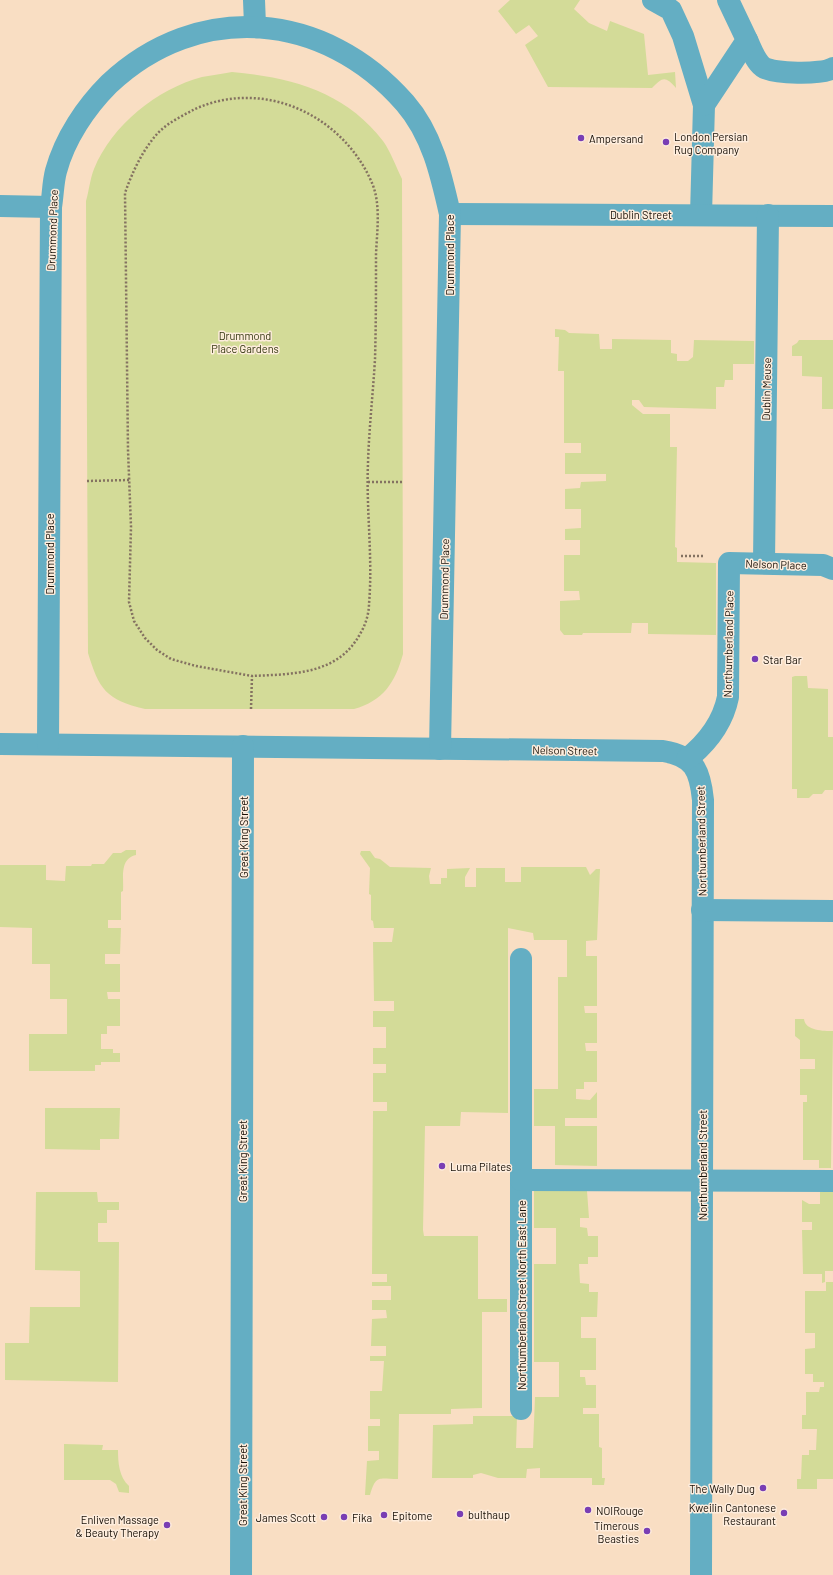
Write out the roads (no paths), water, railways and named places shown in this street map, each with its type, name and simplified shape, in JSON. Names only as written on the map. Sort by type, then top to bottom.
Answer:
[{"type":"street","points":[[254,0],[255,25]]},
{"type":"street","points":[[653,0],[671,10],[683,36],[704,105],[701,215]]},
{"type":"street","points":[[728,0],[758,61],[769,70],[819,72],[833,68]]},
{"type":"street","name":"Drummond Place","points":[[48,744],[51,207],[56,171],[70,136],[96,97],[128,66],[170,41],[202,30],[230,25],[255,25],[278,28],[307,36],[336,48],[374,71],[406,104],[425,133],[440,168],[450,214],[440,749]]},
{"type":"street","points":[[704,105],[747,40]]},
{"type":"street","points":[[0,206],[51,207]]},
{"type":"street","name":"Dublin Street","points":[[450,214],[833,216]]},
{"type":"street","name":"Dublin Meuse","points":[[764,563],[768,215]]},
{"type":"street","name":"Nelson Place","points":[[729,562],[828,567]]},
{"type":"street","name":"Northumberland Place","points":[[687,759],[702,746],[715,729],[722,717],[728,697],[729,562]]},
{"type":"street","points":[[0,744],[440,749]]},
{"type":"street","name":"Great King Street","points":[[241,1575],[243,746]]},
{"type":"street","name":"Nelson Street","points":[[440,749],[663,751],[675,753],[687,759]]},
{"type":"street","name":"Northumberland Street","points":[[687,759],[696,771],[701,784],[701,1575]]},
{"type":"street","points":[[702,910],[833,911]]},
{"type":"street","name":"Northumberland Street North East Lane","points":[[521,959],[521,1409]]},
{"type":"street","points":[[521,1180],[833,1181]]},
{"type":"place","name":"Ampersand","points":[[581,138]]},
{"type":"place","name":"London Persian Rug Company","points":[[666,142]]},
{"type":"place","name":"Star Bar","points":[[755,659]]},
{"type":"place","name":"Luma Pilates","points":[[442,1166]]},
{"type":"place","name":"The Wally Dug","points":[[763,1488]]},
{"type":"place","name":"NOIRouge","points":[[588,1510]]},
{"type":"place","name":"Kweilin Cantonese Restaurant","points":[[784,1513]]},
{"type":"place","name":"bulthaup","points":[[460,1514]]},
{"type":"place","name":"Epitome","points":[[384,1515]]},
{"type":"place","name":"James Scott","points":[[324,1517]]},
{"type":"place","name":"Fika","points":[[344,1517]]},
{"type":"place","name":"Enliven Massage & Beauty Therapy","points":[[167,1525]]},
{"type":"place","name":"Timerous Beasties","points":[[647,1531]]},
{"type":"park label","name":"Drummond Place Gardens","points":[[245,341]]}]
